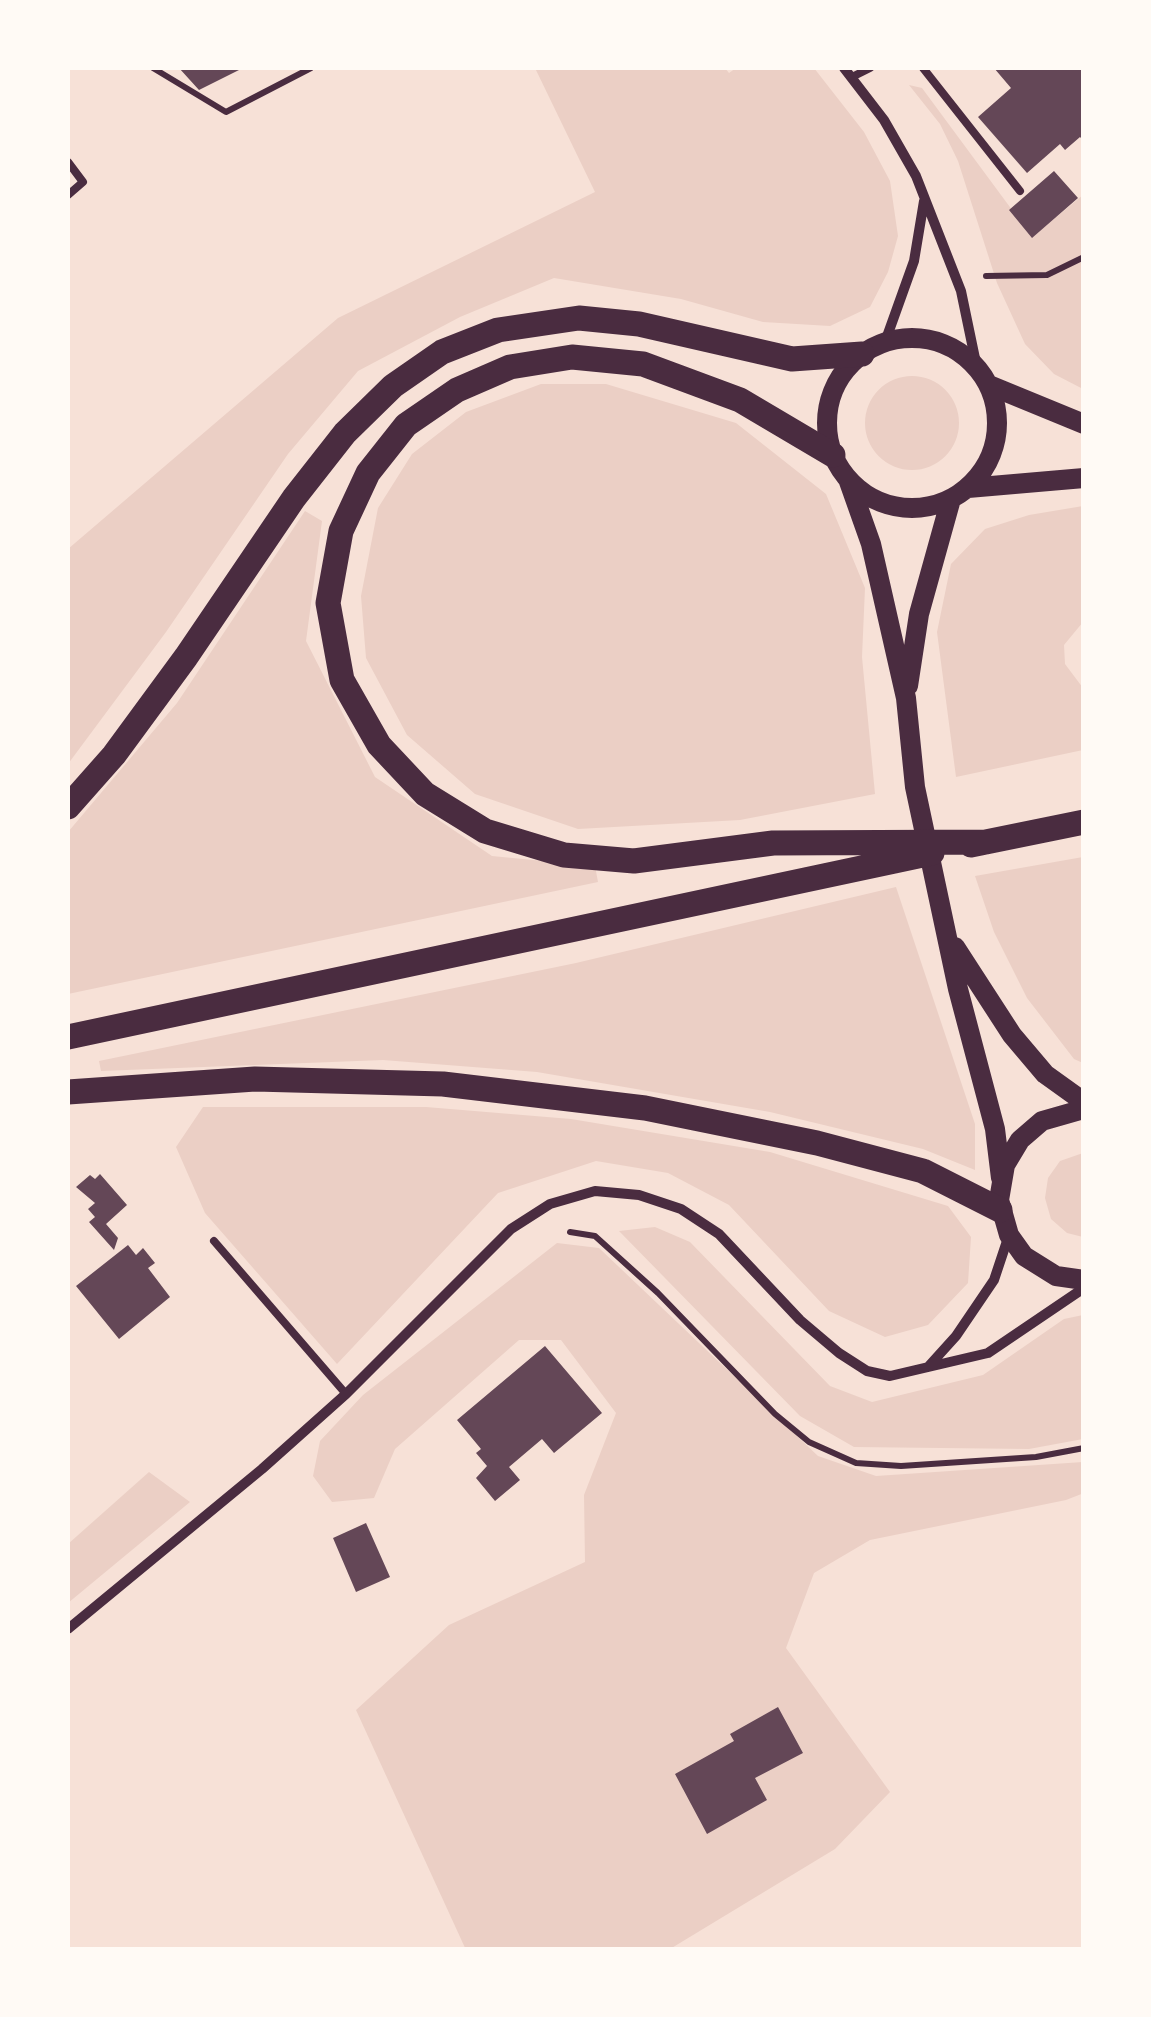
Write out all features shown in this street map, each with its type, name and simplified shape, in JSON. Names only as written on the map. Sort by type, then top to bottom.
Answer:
[{"type":"main road","points":[[68,807],[166,685],[294,498],[345,433],[394,386],[442,352],[498,330],[578,318],[640,324],[792,359],[874,348],[910,338],[935,341],[958,351],[983,376],[1084,424]]},
{"type":"main road","points":[[874,348],[833,392],[827,424],[833,455],[848,479],[871,544],[906,698],[915,787],[947,932],[967,987],[995,1129],[1000,1210],[1009,1236],[1024,1256],[1045,1271],[1084,1280]]},
{"type":"main road","points":[[833,455],[740,400],[643,364],[572,357],[510,367],[457,390],[406,425],[368,473],[341,531],[328,604],[342,680],[379,746],[425,794],[484,831],[564,855],[634,861],[706,856],[774,844],[986,842]]},
{"type":"main road","points":[[906,698],[919,614],[960,494],[984,470],[996,443],[997,413],[983,376]]},
{"type":"main road","points":[[848,479],[878,502],[915,508],[960,494],[1084,478]]},
{"type":"main road","points":[[68,1037],[1084,822]]},
{"type":"main road","points":[[967,987],[1044,1074],[1084,1106]]},
{"type":"main road","points":[[68,1092],[254,1080],[444,1084],[645,1108],[817,1143],[924,1171],[1000,1210]]},
{"type":"main road","points":[[1001,1178],[1011,1151],[1030,1129],[1056,1114],[1084,1106]]},
{"type":"street","points":[[848,72],[904,150],[961,291],[983,376]]},
{"type":"street","points":[[874,348],[914,261],[924,200]]},
{"type":"street","points":[[68,1629],[346,1394],[511,1230],[550,1204],[595,1192],[639,1195],[682,1209],[719,1234],[800,1320],[867,1371],[890,1376],[963,1362],[1000,1347],[1084,1288]]},
{"type":"street","points":[[927,1368],[986,1294],[1009,1236]]},
{"type":"lane","points":[[848,72],[870,68]]},
{"type":"lane","points":[[923,68],[1020,191]]},
{"type":"lane","points":[[68,162],[83,182],[68,194]]},
{"type":"lane","points":[[214,1241],[346,1394]]},
{"type":"path","points":[[156,69],[226,112],[310,68]]},
{"type":"path","points":[[985,276],[1047,275],[1084,256]]},
{"type":"path","points":[[562,1234],[595,1236],[658,1293],[775,1414],[810,1442],[856,1462],[901,1466],[1036,1457],[1084,1448]]},
{"type":"shaded area","points":[[535,68],[725,68],[729,73],[736,68],[814,68],[864,132],[890,181],[898,236],[888,272],[870,307],[830,326],[763,322],[681,299],[554,278],[460,317],[358,371],[288,454],[166,632],[68,764],[68,549],[338,318],[595,192]]},
{"type":"shaded area","points":[[909,85],[922,88],[1032,237],[1083,195],[1083,389],[1054,374],[1025,344],[997,283],[958,161],[940,124]]},
{"type":"shaded area","points":[[912,376],[930,380],[945,390],[955,405],[959,423],[955,441],[945,456],[930,466],[912,470],[894,466],[879,456],[869,441],[865,423],[869,405],[879,390],[894,380]]},
{"type":"shaded area","points":[[541,384],[606,384],[736,423],[826,494],[865,588],[862,657],[875,794],[740,820],[578,829],[475,794],[407,735],[366,658],[361,596],[378,508],[412,454],[466,412]]},
{"type":"shaded area","points":[[1083,506],[1083,622],[1064,645],[1065,664],[1083,688],[1083,750],[956,777],[937,632],[951,564],[985,529],[1029,515]]},
{"type":"shaded area","points":[[305,511],[322,521],[306,641],[375,777],[492,856],[595,866],[598,882],[68,994],[68,832],[177,703]]},
{"type":"shaded area","points":[[1084,857],[1083,1063],[1074,1059],[1027,998],[994,932],[975,876]]},
{"type":"shaded area","points":[[896,887],[975,1124],[975,1170],[923,1149],[770,1112],[537,1072],[383,1060],[101,1071],[99,1061],[576,963]]},
{"type":"shaded area","points":[[203,1107],[426,1107],[571,1119],[770,1152],[948,1206],[971,1237],[968,1283],[928,1325],[885,1337],[829,1311],[729,1205],[668,1173],[596,1161],[498,1193],[337,1364],[205,1213],[176,1147]]},
{"type":"shaded area","points":[[1084,1153],[1083,1237],[1067,1233],[1051,1219],[1045,1198],[1048,1178],[1060,1161]]},
{"type":"shaded area","points":[[655,1227],[690,1242],[830,1386],[872,1402],[983,1375],[1064,1319],[1083,1315],[1083,1439],[1029,1449],[854,1447],[800,1416],[619,1231]]},
{"type":"shaded area","points":[[557,1243],[599,1248],[818,1456],[876,1476],[1083,1462],[1084,1493],[870,1540],[814,1573],[786,1648],[890,1792],[835,1849],[670,1949],[466,1950],[356,1710],[449,1625],[585,1562],[584,1495],[616,1413],[561,1340],[519,1340],[395,1449],[374,1498],[332,1502],[313,1476],[320,1441],[363,1395]]},
{"type":"shaded area","points":[[149,1472],[190,1502],[68,1603],[68,1544]]},
{"type":"building","points":[[179,68],[243,68],[199,90]]},
{"type":"building","points":[[994,68],[1084,68],[1084,141],[1080,137],[1065,150],[1060,144],[1027,173],[978,117],[1011,88]]},
{"type":"building","points":[[1054,171],[1078,198],[1032,238],[1009,210]]},
{"type":"building","points":[[100,1174],[127,1205],[106,1224],[118,1238],[114,1250],[89,1222],[95,1217],[88,1209],[95,1203],[76,1187],[90,1175],[95,1179]]},
{"type":"building","points":[[128,1245],[136,1255],[143,1248],[155,1263],[148,1268],[170,1297],[119,1339],[76,1286]]},
{"type":"building","points":[[545,1346],[602,1413],[554,1453],[542,1439],[509,1467],[520,1480],[495,1501],[476,1478],[487,1466],[476,1453],[481,1449],[457,1420]]},
{"type":"building","points":[[366,1523],[390,1577],[356,1592],[333,1538]]},
{"type":"building","points":[[778,1707],[803,1753],[755,1778],[767,1800],[707,1834],[675,1774],[734,1741],[730,1734]]}]
